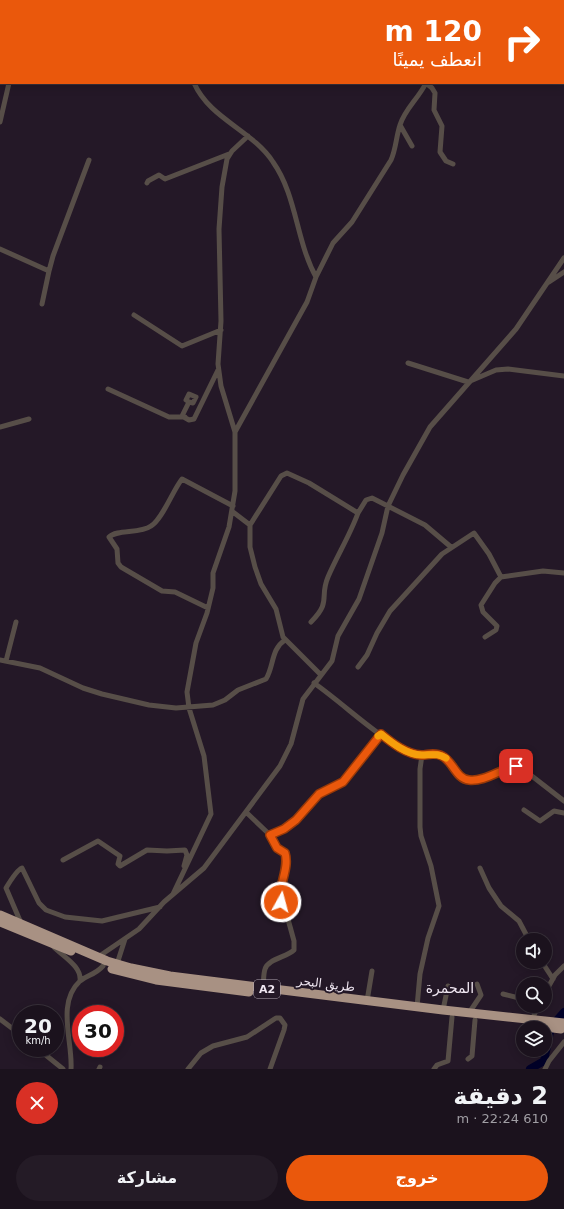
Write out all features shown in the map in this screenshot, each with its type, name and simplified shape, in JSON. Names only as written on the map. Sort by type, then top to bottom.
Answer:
[{"type":"highway","name":"طريق البحر","points":[[0,915],[117,964],[170,976],[443,1010],[472,1016],[516,1021]]},
{"type":"highway","name":"طريق البحر","points":[[0,922],[50,942],[103,966],[133,975],[174,983],[452,1017],[472,1016],[532,1020]]},
{"type":"highway","name":"طريق البحر","points":[[552,1024],[564,1023]]},
{"type":"highway","name":"طريق البحر","points":[[552,1026],[564,1029]]},
{"type":"street","points":[[0,122],[9,84]]},
{"type":"street","points":[[195,84],[202,98],[211,108],[248,136],[272,160],[286,186],[316,277]]},
{"type":"street","points":[[235,432],[307,302],[316,277],[333,243],[352,222],[391,160],[394,153],[396,137],[404,114],[425,84]]},
{"type":"street","points":[[427,84],[432,88],[435,94],[434,110],[442,126],[440,152],[446,161],[453,164]]},
{"type":"street","points":[[400,125],[412,146]]},
{"type":"street","points":[[147,183],[148,180],[159,175],[165,179],[229,154],[248,136]]},
{"type":"street","points":[[173,894],[211,814],[202,751],[188,708],[187,692],[196,643],[213,588],[213,573],[229,527],[233,509],[236,463],[235,432],[221,386],[219,369],[221,330],[220,203],[229,154]]},
{"type":"street","points":[[42,304],[53,256],[89,160]]},
{"type":"street","points":[[0,249],[50,271]]},
{"type":"street","points":[[98,957],[139,930],[173,894],[189,883],[204,868],[270,781],[285,757],[294,736],[302,699],[320,674],[332,661],[338,636],[359,599],[382,533],[392,495],[430,427],[516,329],[564,258]]},
{"type":"street","points":[[546,284],[564,272]]},
{"type":"street","points":[[134,316],[182,346],[221,330]]},
{"type":"street","points":[[408,362],[468,382],[496,370],[508,369],[564,376]]},
{"type":"street","points":[[108,389],[169,417],[185,418],[189,420],[194,419],[219,369]]},
{"type":"street","points":[[185,418],[182,416],[190,402]]},
{"type":"street","points":[[0,427],[29,419]]},
{"type":"street","points":[[320,674],[285,640],[276,609],[261,584],[255,567],[250,548],[250,525],[281,476],[286,473],[309,483],[358,513]]},
{"type":"street","points":[[208,608],[175,592],[162,591],[121,567],[118,563],[117,548],[109,537],[114,534],[140,530],[153,525],[182,479],[233,509],[250,525]]},
{"type":"street","points":[[311,622],[322,609],[325,601],[327,580],[358,513],[368,498],[388,506],[425,525],[451,547]]},
{"type":"street","points":[[358,667],[367,655],[377,633],[390,611],[431,565],[451,547],[474,533],[489,554],[501,577]]},
{"type":"street","points":[[485,637],[496,630],[498,626],[484,612],[481,605],[497,580],[501,577],[543,571],[564,573]]},
{"type":"street","points":[[6,661],[16,622]]},
{"type":"street","points":[[0,660],[40,668],[83,688],[102,694],[148,705],[188,708],[213,705],[225,700],[238,690],[266,679],[273,664],[273,654],[285,640]]},
{"type":"street","points":[[314,683],[345,708],[406,751],[422,755],[440,755],[450,761],[459,775],[468,780],[479,779],[512,766],[519,766],[564,801]]},
{"type":"street","points":[[270,835],[284,829],[296,820],[319,794],[343,782],[381,734]]},
{"type":"street","points":[[417,1007],[420,974],[428,938],[439,906],[431,866],[421,836],[420,769],[422,755]]},
{"type":"street","points":[[524,810],[540,822],[554,811],[564,813]]},
{"type":"street","points":[[247,813],[270,835],[277,848],[285,853],[287,859],[280,898],[286,912],[294,950],[266,967],[263,988]]},
{"type":"street","points":[[63,860],[98,841],[120,856],[118,864],[120,866],[147,850],[167,851],[183,849],[187,855],[182,874]]},
{"type":"street","points":[[21,923],[6,888],[13,881],[16,872],[22,868],[39,903],[46,910],[65,917],[102,921],[160,908]]},
{"type":"street","points":[[480,868],[487,885],[501,906],[519,921],[525,933]]},
{"type":"street","points":[[117,964],[125,939]]},
{"type":"street","points":[[50,942],[77,968],[81,977],[80,981]]},
{"type":"street","points":[[71,1069],[68,1009],[71,994],[80,981],[93,975],[103,966]]},
{"type":"street","points":[[547,969],[553,979],[564,966]]},
{"type":"street","points":[[367,1001],[372,971]]},
{"type":"street","points":[[468,1059],[472,1056],[472,1016],[481,994],[477,984]]},
{"type":"street","points":[[443,1010],[448,986]]},
{"type":"street","points":[[502,994],[516,997]]},
{"type":"street","points":[[532,1020],[535,1013]]},
{"type":"street","points":[[434,1069],[437,1065],[448,1061],[452,1017]]},
{"type":"street","points":[[188,1069],[201,1054],[213,1046],[247,1037],[276,1018],[280,1018],[285,1025],[270,1069]]},
{"type":"street","points":[[1,1020],[12,1028]]},
{"type":"street","points":[[545,1069],[549,1061],[564,1042]]},
{"type":"street","points":[[48,1057],[63,1069]]},
{"type":"waterway","points":[[530,1069],[544,1061],[551,1027],[564,1012]]},
{"type":"slow traffic","points":[[378,736],[381,734],[406,751],[415,754],[434,754],[446,758]]},
{"type":"district","name":"المحمرة","points":[[450,988]]},
{"type":"route","points":[[281,902],[280,894],[287,859],[285,853],[275,846],[270,835],[284,829],[296,820],[324,790],[343,782],[381,734],[406,751],[415,754],[434,754],[445,757],[450,761],[463,779],[479,779],[512,766],[516,766]]}]
